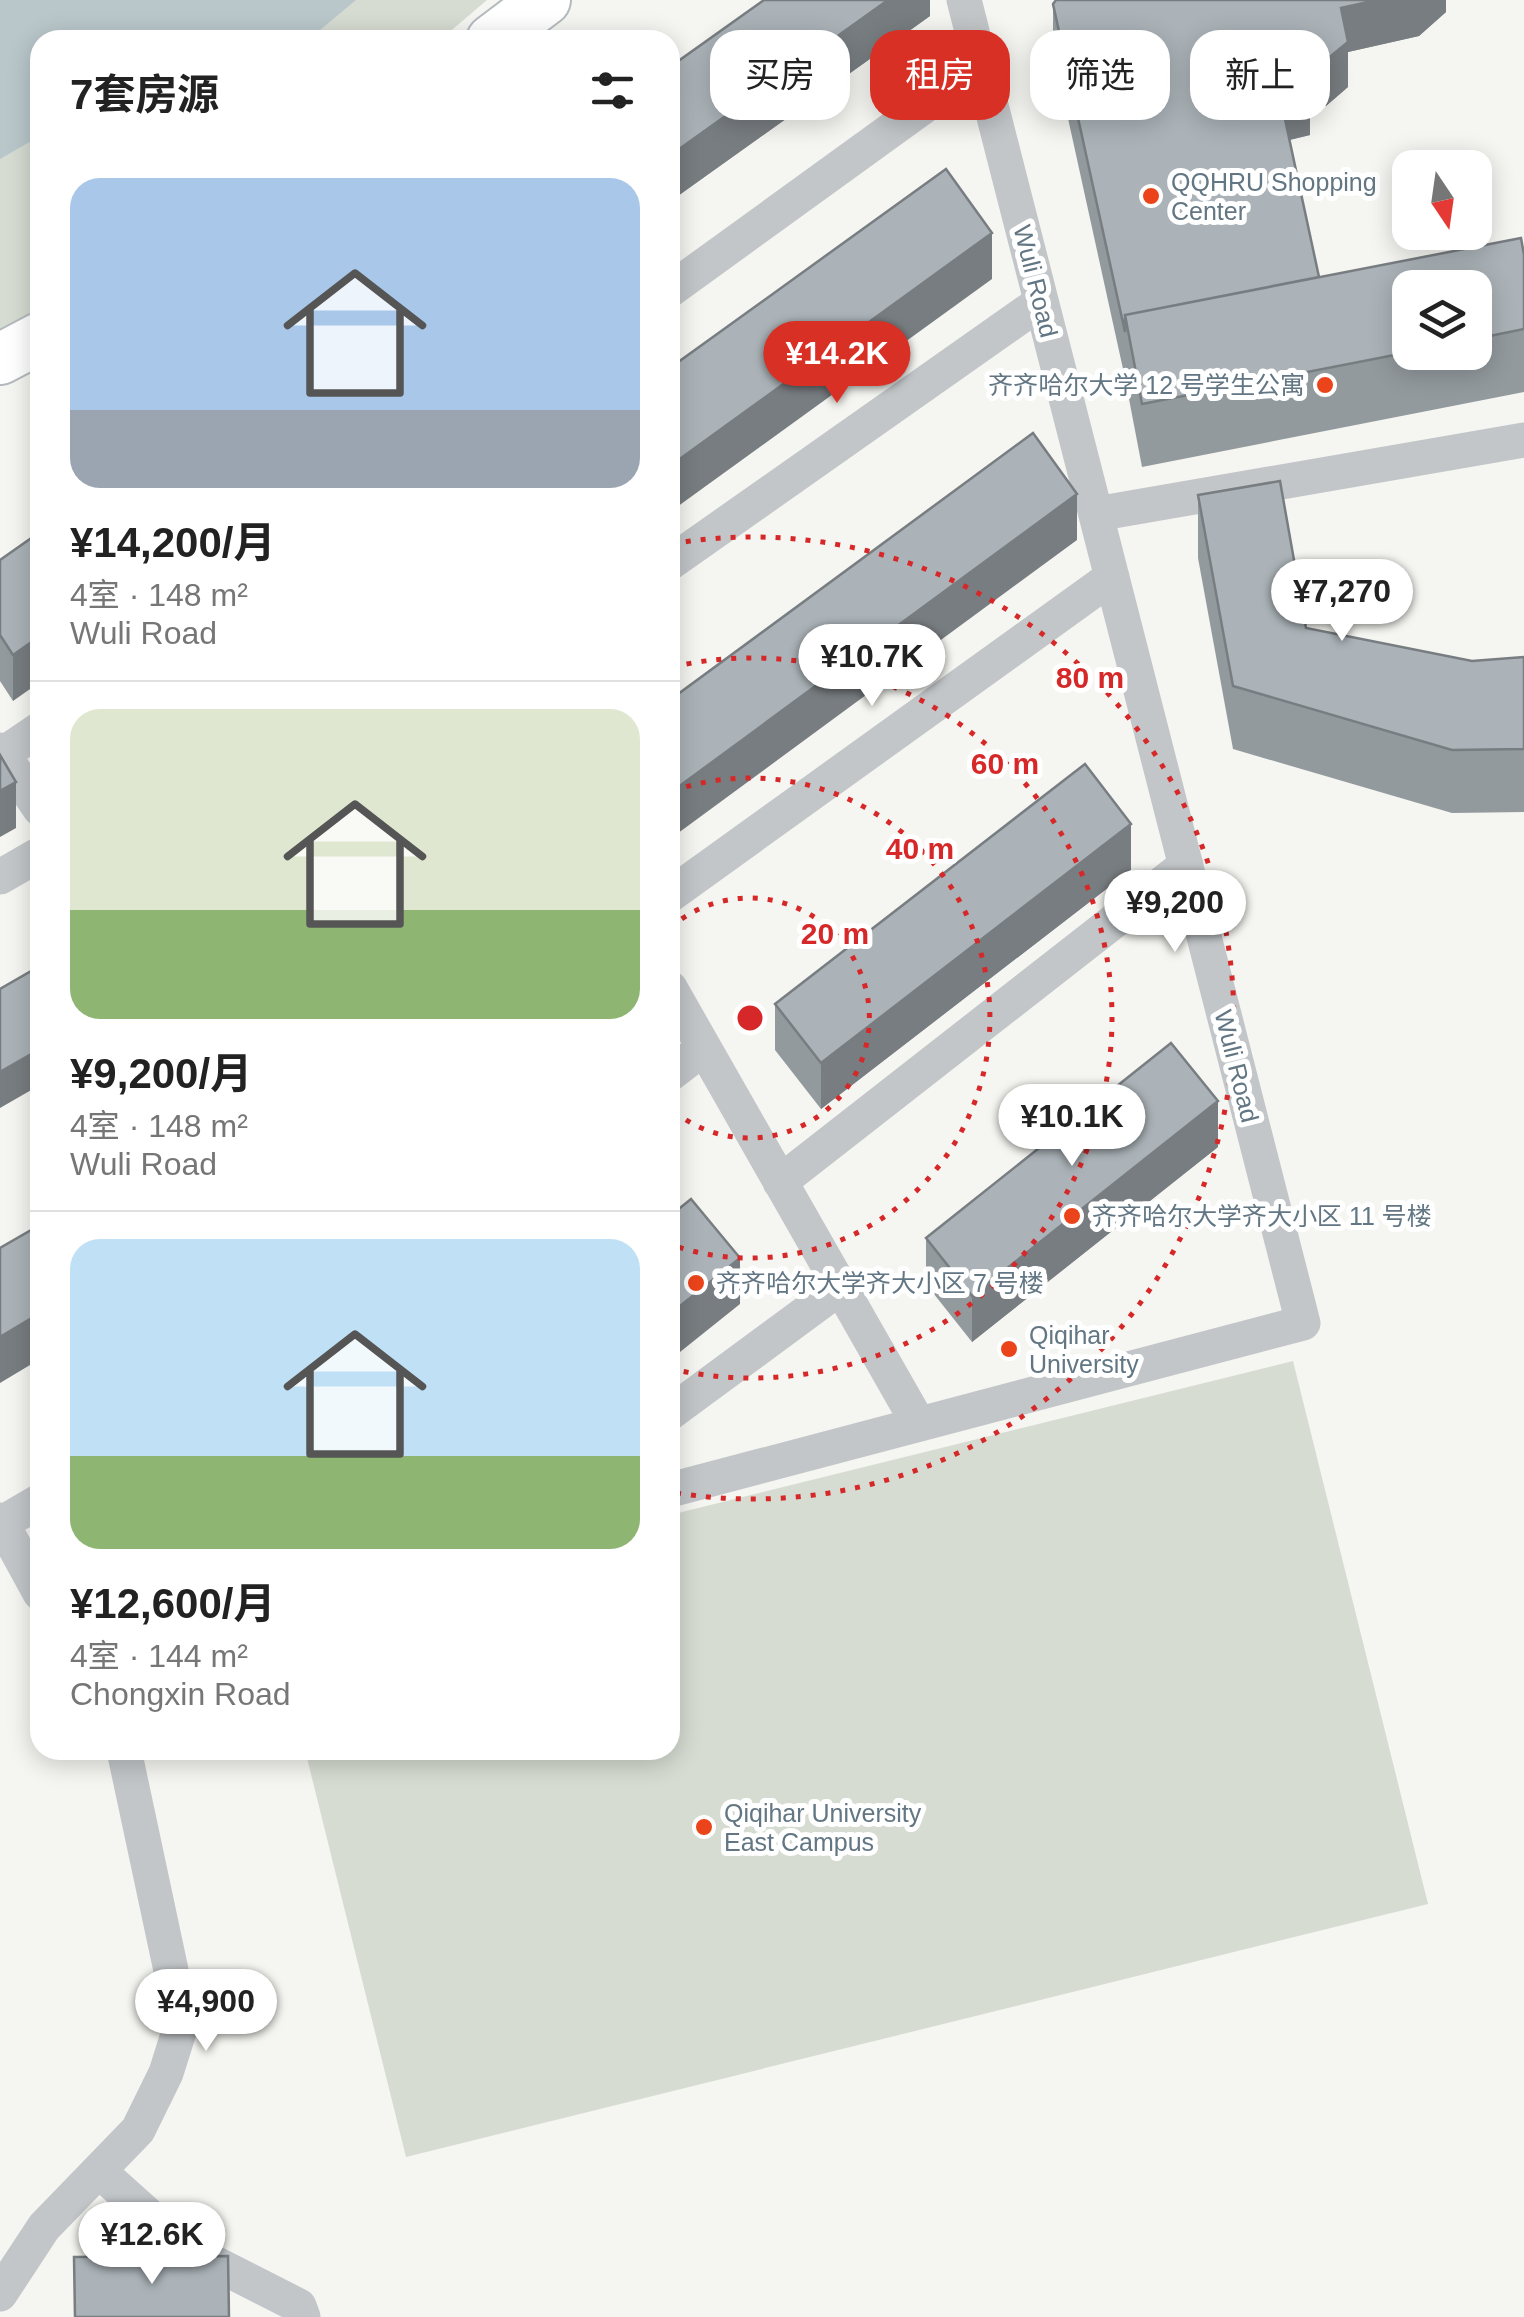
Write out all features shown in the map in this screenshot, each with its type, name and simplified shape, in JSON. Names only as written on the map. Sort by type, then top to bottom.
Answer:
[{"type":"street","points":[[505,30],[545,0]]},
{"type":"street","name":"Wuli Road","points":[[964,0],[972,30]]},
{"type":"street","points":[[680,283],[905,120]]},
{"type":"street","name":"Wuli Road","points":[[680,1487],[1303,1323],[995,120]]},
{"type":"street","points":[[680,555],[1041,302]]},
{"type":"street","points":[[0,359],[30,343]]},
{"type":"street","points":[[1096,514],[1524,440]]},
{"type":"street","points":[[680,888],[1112,576]]},
{"type":"street","points":[[30,736],[2,752],[30,794]]},
{"type":"street","points":[[0,877],[30,860]]},
{"type":"street","points":[[780,1182],[1186,865]]},
{"type":"street","points":[[680,1006],[918,1423]]},
{"type":"street","points":[[680,1066],[704,1048]]},
{"type":"street","points":[[680,1406],[841,1288]]},
{"type":"street","points":[[30,1506],[1,1522],[30,1575]]},
{"type":"street","points":[[0,2294],[44,2227],[138,2130],[166,2073],[182,2022],[126,1760]]},
{"type":"street","points":[[100,2171],[185,2248],[299,2306],[303,2317]]},
{"type":"shaded area","points":[[0,0],[487,0],[452,30],[30,30],[30,328],[0,343]]},
{"type":"shaded area","points":[[0,0],[356,0],[320,30],[30,30],[30,142],[0,159]]},
{"type":"shaded area","name":"Qiqihar University East Campus","points":[[1293,1361],[1428,1904],[406,2157],[307,1760],[680,1760],[680,1513]]},
{"type":"building","points":[[764,0],[888,0],[846,30],[722,30]]},
{"type":"building","name":"QQHRU Shopping Center","points":[[1056,0],[1377,0],[1341,8],[1348,42],[1330,57],[1330,30],[1190,30],[1190,120],[1285,120],[1319,277],[1125,315],[1125,332],[1078,120],[1170,120],[1170,30],[1059,30],[1053,4]]},
{"type":"building","points":[[710,38],[710,120],[720,120],[680,148],[680,60]]},
{"type":"building","points":[[946,169],[992,233],[680,459],[680,361]]},
{"type":"building","points":[[1521,238],[1524,329],[1492,336],[1492,270],[1392,270],[1392,355],[1142,404],[1125,315],[1459,250],[1492,250],[1492,244]]},
{"type":"building","points":[[1033,433],[1077,494],[680,786],[680,693]]},
{"type":"building","points":[[1280,481],[1306,628],[1472,661],[1524,657],[1524,749],[1452,750],[1233,686],[1198,495]]},
{"type":"building","points":[[30,539],[30,643],[13,655],[0,635],[0,560]]},
{"type":"building","points":[[0,755],[16,782],[0,791]]},
{"type":"building","points":[[1085,764],[1131,824],[821,1063],[775,1004]]},
{"type":"building","points":[[30,972],[30,1055],[0,1072],[0,989]]},
{"type":"building","points":[[1171,1043],[1218,1101],[972,1296],[926,1238]]},
{"type":"building","points":[[691,1199],[740,1258],[680,1306],[680,1208]]},
{"type":"building","points":[[30,1231],[30,1319],[0,1337],[0,1248]]},
{"type":"building","points":[[228,2256],[229,2317],[75,2317],[74,2257]]},
{"type":"place","name":"QQHRU Shopping Center","points":[[1151,196]]},
{"type":"place","name":"齐齐哈尔大学 12 号学生公寓","points":[[1325,385]]},
{"type":"place","name":"齐齐哈尔大学齐大小区 11 号楼","points":[[1072,1216]]},
{"type":"place","name":"齐齐哈尔大学齐大小区 7 号楼","points":[[696,1283]]},
{"type":"place","name":"Qiqihar University","points":[[1009,1349]]},
{"type":"place","name":"Qiqihar University East Campus","points":[[704,1827]]}]
